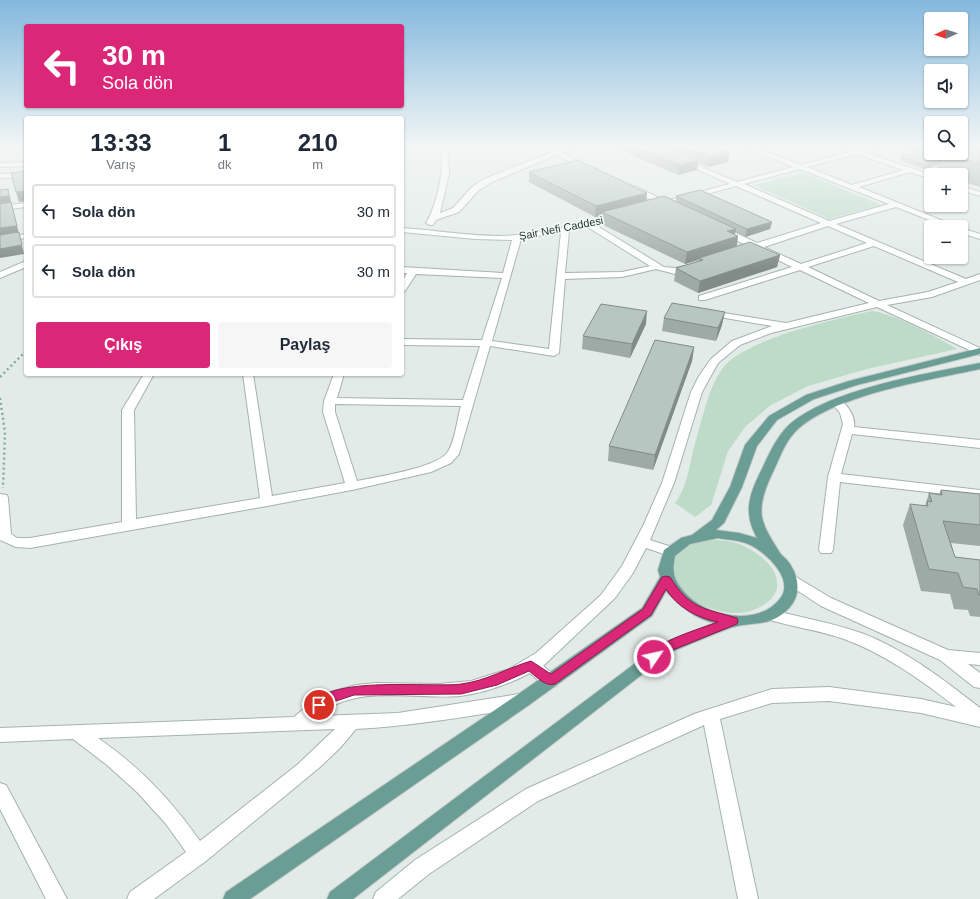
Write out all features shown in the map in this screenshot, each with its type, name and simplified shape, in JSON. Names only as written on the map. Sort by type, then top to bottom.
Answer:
[{"type":"main road","points":[[698,535],[718,534],[739,537],[758,543],[773,553],[785,566],[791,580],[791,593],[785,606],[772,615],[754,620],[732,621],[712,617],[691,608],[675,594],[666,580],[664,565],[670,551],[682,541],[698,535],[717,523],[736,487],[751,446],[773,418],[817,394],[853,383],[979,351]]},
{"type":"main road","points":[[773,553],[755,518],[759,489],[780,443],[796,425],[819,411],[859,395],[913,380],[980,366]]},
{"type":"main road","points":[[233,899],[523,700],[647,612],[666,580]]},
{"type":"main road","points":[[337,899],[666,648],[732,621]]},
{"type":"street","points":[[424,232],[437,211],[441,188]]},
{"type":"street","points":[[433,218],[456,210],[477,188]]},
{"type":"street","points":[[631,188],[679,210]]},
{"type":"street","points":[[649,207],[721,188]]},
{"type":"street","points":[[745,188],[965,282]]},
{"type":"street","points":[[854,188],[936,220]]},
{"type":"street","points":[[968,190],[980,194]]},
{"type":"street","points":[[0,208],[24,205]]},
{"type":"street","points":[[741,251],[829,223],[896,205]]},
{"type":"street","name":"Şair Nefi Caddesi","points":[[404,230],[491,238],[517,237],[588,224],[626,213]]},
{"type":"street","points":[[588,224],[666,270],[675,271],[699,265]]},
{"type":"street","points":[[714,226],[979,351]]},
{"type":"street","points":[[404,342],[487,343],[554,353],[565,229]]},
{"type":"street","points":[[968,233],[980,237]]},
{"type":"street","points":[[0,240],[24,236]]},
{"type":"street","points":[[2,498],[4,536],[10,541],[19,544],[352,486],[427,469],[447,460],[454,454],[457,445],[467,404],[487,343],[517,237]]},
{"type":"street","points":[[702,298],[799,266],[876,243]]},
{"type":"street","points":[[0,275],[24,265]]},
{"type":"street","points":[[560,276],[627,276],[658,266]]},
{"type":"street","points":[[404,270],[507,276]]},
{"type":"street","points":[[9,271],[24,274]]},
{"type":"street","points":[[404,285],[412,271]]},
{"type":"street","points":[[298,724],[319,705],[343,693],[366,689],[461,689],[492,681],[531,665],[556,645],[609,594],[625,571],[641,542],[668,482],[696,395],[708,368],[722,353],[743,340],[788,326],[879,304],[930,294],[980,277]]},
{"type":"street","points":[[699,311],[788,326]]},
{"type":"street","points":[[129,525],[128,410],[147,376]]},
{"type":"street","points":[[248,376],[267,502]]},
{"type":"street","points":[[337,376],[330,401],[329,412],[352,486]]},
{"type":"street","points":[[330,401],[467,404]]},
{"type":"street","points":[[826,550],[834,477],[847,430],[848,418],[838,403]]},
{"type":"street","points":[[847,430],[980,444]]},
{"type":"street","points":[[834,477],[980,494]]},
{"type":"street","points":[[641,542],[670,551]]},
{"type":"street","points":[[791,580],[826,602],[862,616],[946,656],[980,682]]},
{"type":"street","points":[[772,615],[837,632],[870,643],[928,676],[980,718]]},
{"type":"street","points":[[946,656],[980,659]]},
{"type":"street","points":[[531,665],[550,681]]},
{"type":"street","points":[[383,899],[422,867],[532,795],[694,721],[772,696],[829,694],[921,706],[980,718]]},
{"type":"street","points":[[0,735],[398,720],[523,700]]},
{"type":"street","points":[[711,716],[748,899]]},
{"type":"street","points":[[137,899],[199,855],[319,758],[341,736],[351,722]]},
{"type":"street","points":[[77,733],[100,748],[143,784],[172,817],[199,855]]},
{"type":"street","points":[[0,791],[57,899]]},
{"type":"path","points":[[0,377],[7,368],[24,353]]},
{"type":"path","points":[[0,398],[5,418],[7,438],[2,498]]},
{"type":"green space","points":[[761,188],[840,188],[881,205],[829,219]]},
{"type":"green space","points":[[872,311],[904,321],[957,349],[867,369],[808,386],[771,405],[746,426],[728,451],[711,505],[695,517],[675,503],[686,481],[709,394],[722,369],[733,358],[749,348],[791,332],[836,319]]},
{"type":"green space","points":[[703,540],[721,540],[739,544],[760,556],[774,573],[777,582],[776,591],[770,600],[758,608],[739,613],[718,611],[699,603],[683,592],[673,578],[672,564],[681,551]]},
{"type":"building","points":[[15,188],[24,188],[24,191],[16,192]]},
{"type":"building","points":[[560,188],[636,188],[647,193],[596,206]]},
{"type":"building","points":[[8,189],[9,196],[0,197],[0,190]]},
{"type":"building","points":[[700,190],[772,222],[747,229],[676,196]]},
{"type":"building","points":[[664,196],[736,229],[727,231],[738,236],[687,252],[602,212]]},
{"type":"building","points":[[11,202],[17,226],[0,228],[0,204]]},
{"type":"building","points":[[19,232],[22,245],[0,249],[0,235]]},
{"type":"building","points":[[750,242],[780,255],[700,281],[676,268],[703,260],[699,258]]},
{"type":"building","points":[[672,303],[725,312],[718,328],[664,318]]},
{"type":"building","points":[[601,304],[647,311],[632,344],[583,336]]},
{"type":"building","points":[[655,340],[694,347],[655,455],[609,446]]},
{"type":"building","points":[[941,490],[980,494],[980,525],[943,521],[955,557],[980,560],[980,595],[977,589],[963,587],[958,573],[929,569],[910,504],[928,506],[927,501],[932,502],[929,493],[942,495]]},
{"type":"route","points":[[319,705],[343,693],[354,690],[461,689],[477,686],[513,674],[531,665],[550,681],[647,612],[666,580],[675,594],[691,608],[712,617],[732,621],[666,648],[654,657]]}]
